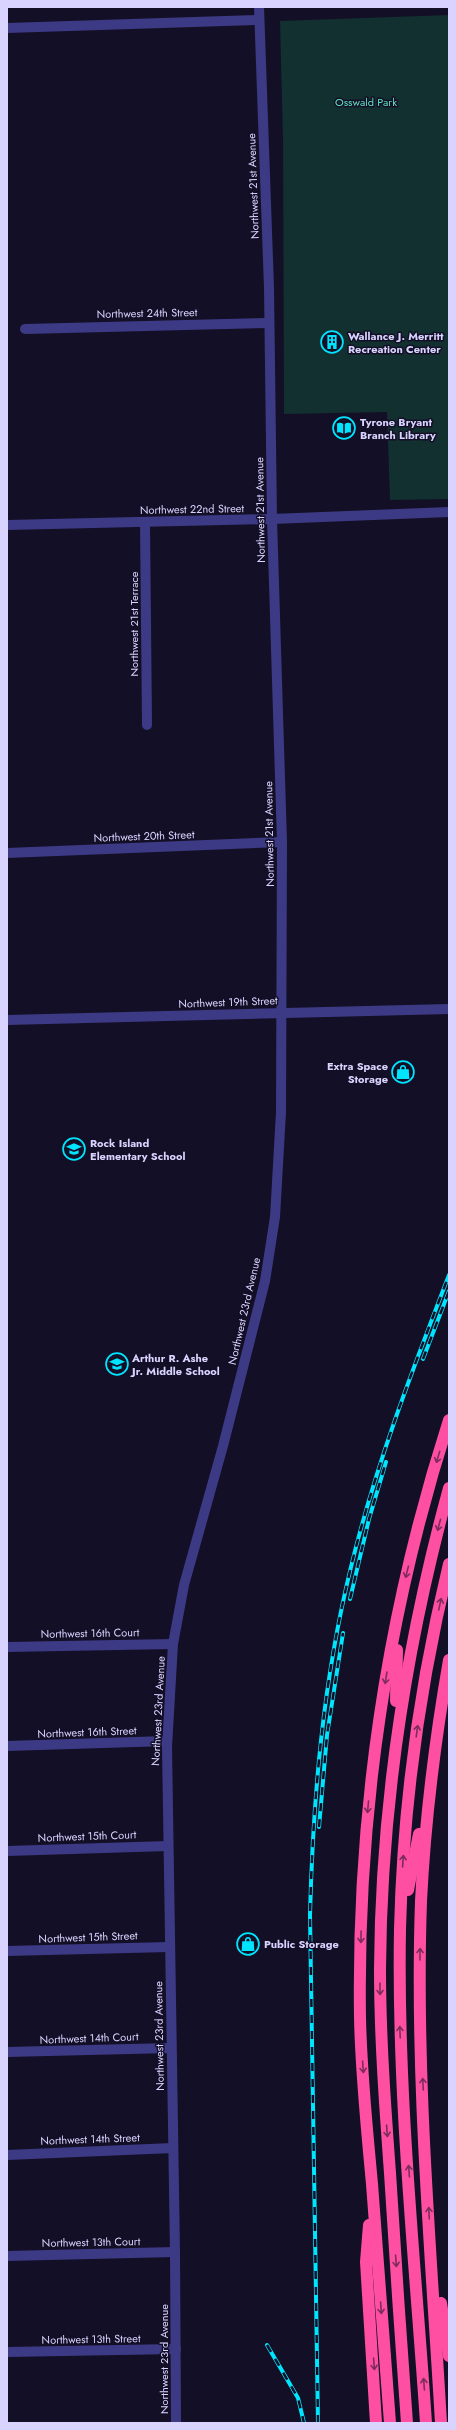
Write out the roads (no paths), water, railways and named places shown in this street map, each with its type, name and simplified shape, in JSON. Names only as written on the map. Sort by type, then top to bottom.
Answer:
[{"type":"highway","points":[[390,2423],[360,2017],[362,1891],[366,1829],[376,1737],[398,1612],[425,1500],[449,1420]]},
{"type":"highway","points":[[394,1754],[414,1632],[449,1488]]},
{"type":"highway","points":[[426,2423],[401,2052],[400,1928],[405,1836],[415,1742],[430,1651],[449,1564]]},
{"type":"highway","points":[[398,1612],[394,1754],[383,1885],[380,2000],[384,2084],[407,2423]]},
{"type":"highway","points":[[400,1928],[431,1776],[449,1660]]},
{"type":"highway","points":[[431,1776],[422,1890],[420,1991],[431,2252],[441,2423]]},
{"type":"highway","points":[[372,2186],[366,2262],[376,2423]]},
{"type":"highway","points":[[431,2252],[449,2356]]},
{"type":"street","name":"Northwest 21st Avenue","points":[[259,7],[269,323],[272,520],[282,842],[281,1012]]},
{"type":"street","points":[[7,28],[259,20]]},
{"type":"street","name":"Northwest 24th Street","points":[[25,329],[269,323]]},
{"type":"street","name":"Northwest 22nd Street","points":[[7,525],[272,520],[449,512]]},
{"type":"street","name":"Northwest 21st Terrace","points":[[145,522],[147,725]]},
{"type":"street","name":"Northwest 20th Street","points":[[7,853],[282,842]]},
{"type":"street","name":"Northwest 19th Street","points":[[7,1020],[449,1008]]},
{"type":"street","name":"Northwest 23rd Avenue","points":[[176,2423],[175,2252],[169,1947],[167,1741],[173,1644],[184,1585],[225,1439],[265,1281],[275,1217],[281,1112],[281,1012]]},
{"type":"street","name":"Northwest 16th Court","points":[[7,1647],[173,1644]]},
{"type":"street","name":"Northwest 16th Street","points":[[7,1746],[167,1741]]},
{"type":"street","name":"Northwest 15th Court","points":[[7,1851],[168,1846]]},
{"type":"street","name":"Northwest 15th Street","points":[[7,1951],[169,1947]]},
{"type":"street","name":"Northwest 14th Court","points":[[7,2052],[171,2048]]},
{"type":"street","name":"Northwest 14th Street","points":[[7,2155],[173,2148]]},
{"type":"street","name":"Northwest 13th Court","points":[[7,2256],[175,2252]]},
{"type":"street","name":"Northwest 13th Street","points":[[7,2352],[176,2349]]},
{"type":"railway","points":[[318,2423],[310,1915],[311,1871],[321,1740],[333,1653],[341,1610],[371,1493],[421,1347],[449,1275]]},
{"type":"railway","points":[[423,1359],[449,1291]]},
{"type":"railway","points":[[350,1599],[369,1519],[386,1462]]},
{"type":"railway","points":[[319,1827],[327,1735],[343,1633]]},
{"type":"railway","points":[[267,2345],[298,2398],[304,2423]]},
{"type":"place","name":"Wallance J. Merritt Recreation Center","points":[[332,342]]},
{"type":"place","name":"Tyrone Bryant Branch Library","points":[[344,428]]},
{"type":"place","name":"Extra Space Storage","points":[[403,1072]]},
{"type":"place","name":"Rock Island Elementary School","points":[[74,1149]]},
{"type":"place","name":"Arthur R. Ashe Jr. Middle School","points":[[117,1364]]},
{"type":"place","name":"Public Storage","points":[[248,1944]]},
{"type":"park label","name":"Osswald Park","points":[[366,102]]}]
